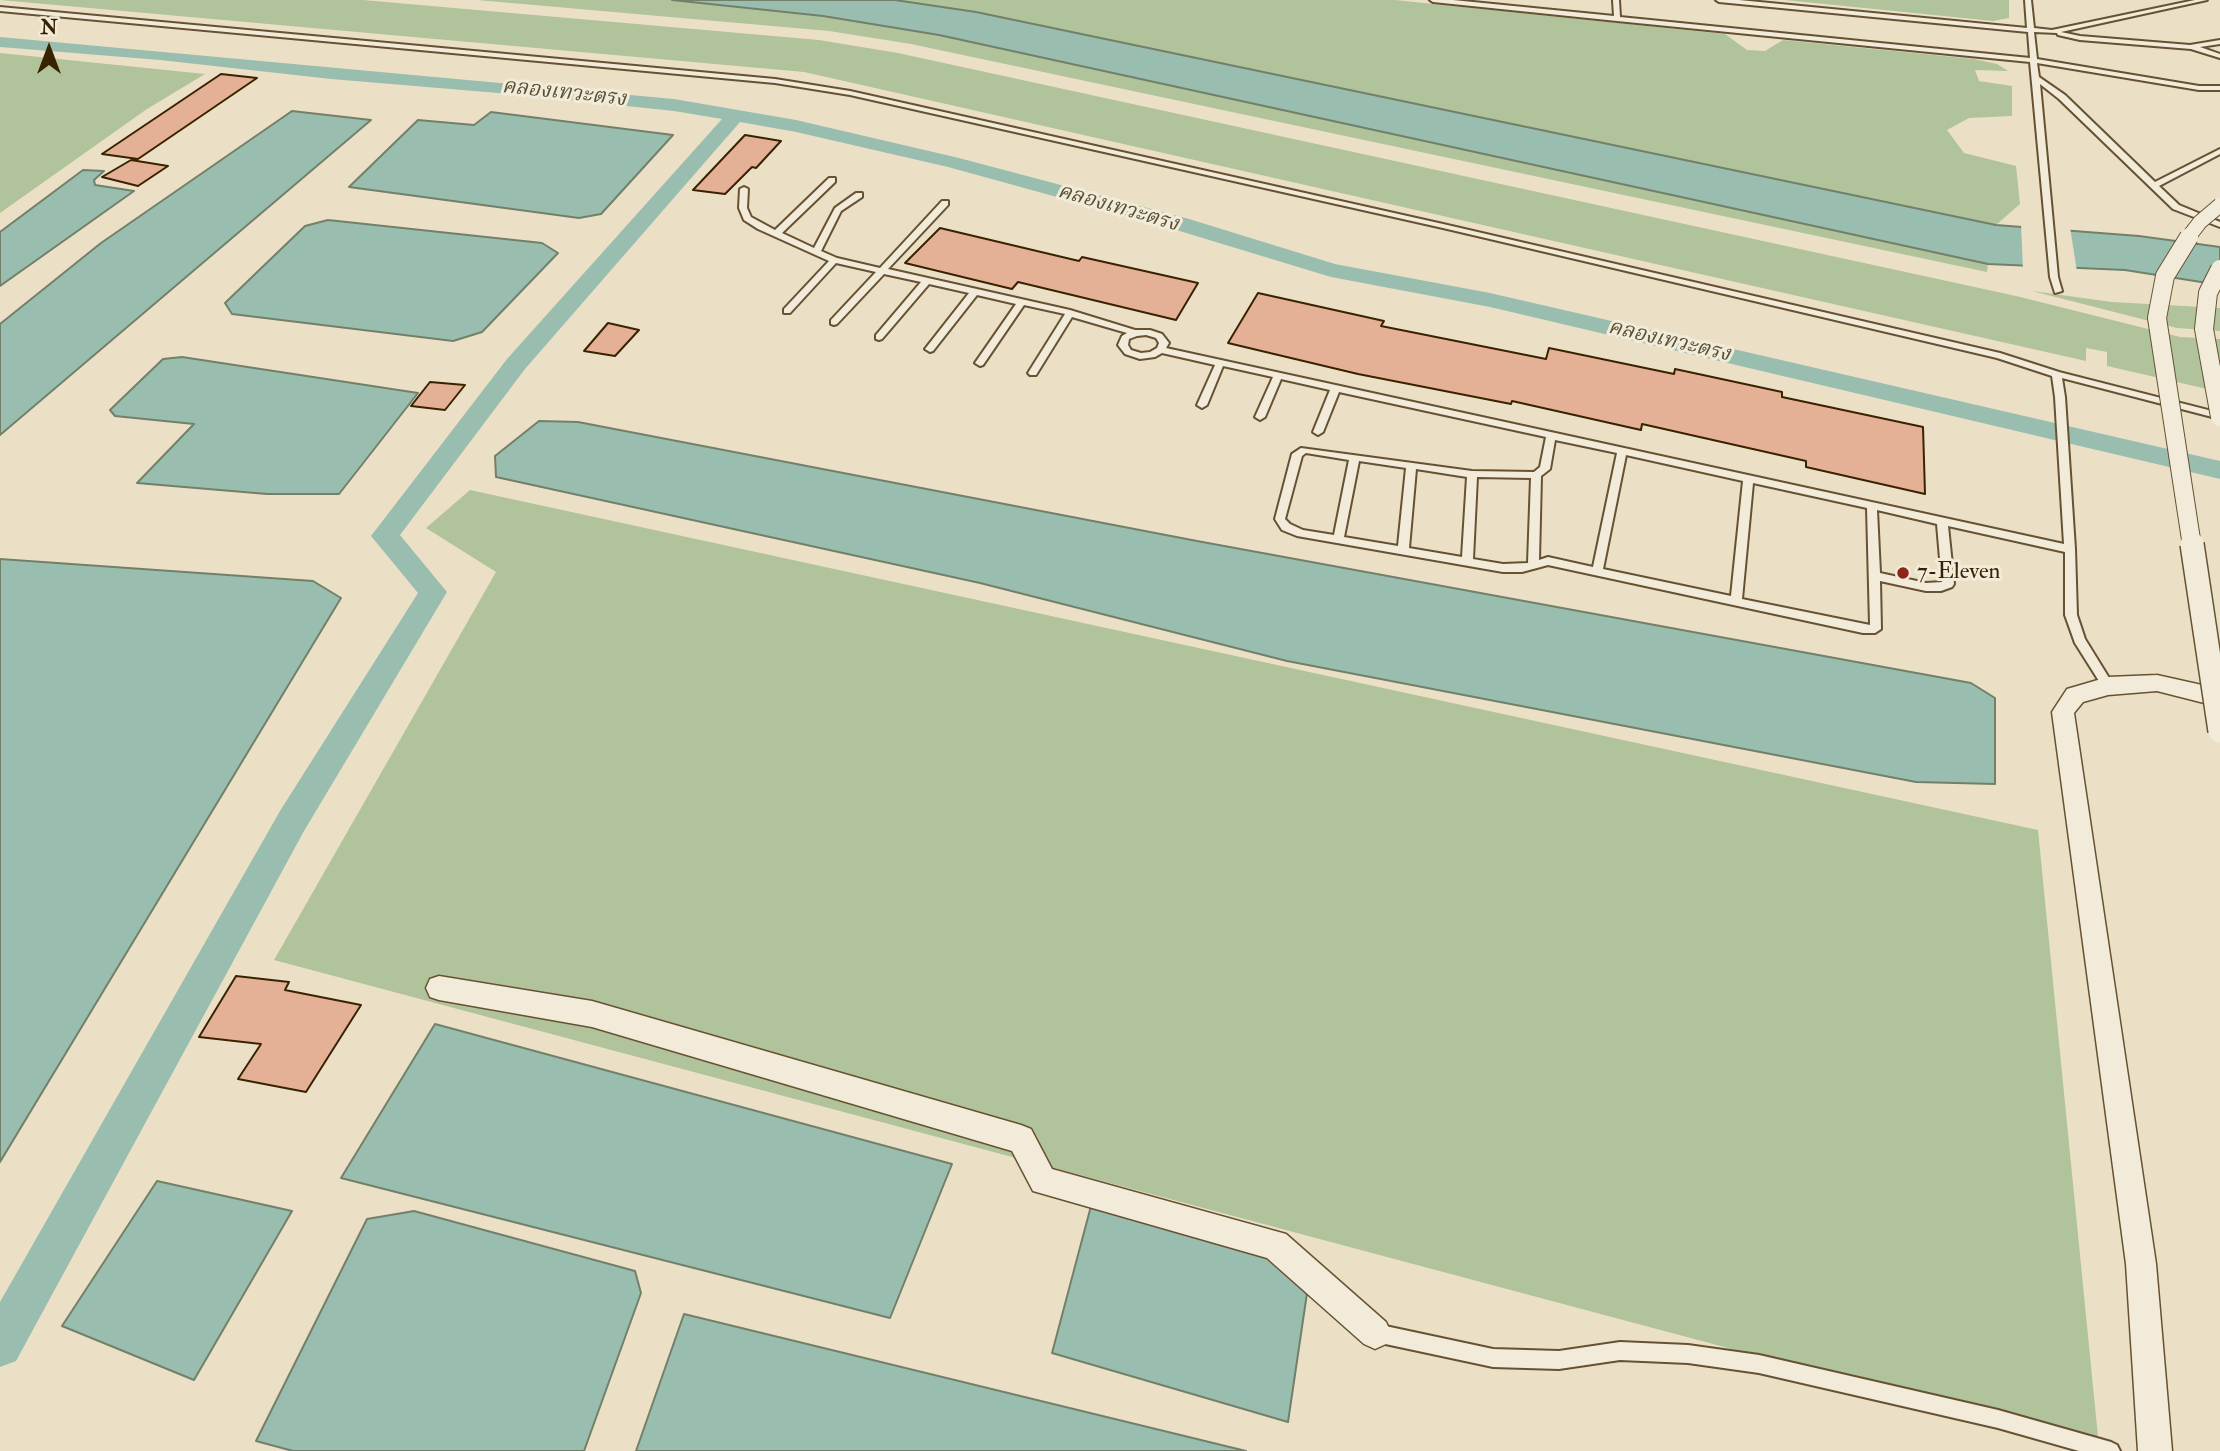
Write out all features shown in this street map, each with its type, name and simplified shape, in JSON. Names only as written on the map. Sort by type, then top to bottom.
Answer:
[{"type":"street","points":[[2220,205],[2200,222],[2179,250],[2165,276],[2157,318],[2220,731]]},
{"type":"street","points":[[2220,269],[2208,293],[2204,329],[2220,417]]},
{"type":"street","points":[[2155,1451],[2141,1264],[2063,712],[2075,695],[2108,686],[2157,683],[2220,698]]},
{"type":"street","points":[[439,988],[592,1014],[1021,1139],[1043,1181],[1275,1245],[1375,1333]]},
{"type":"lane","points":[[1433,0],[2032,60],[2199,88],[2220,88]]},
{"type":"lane","points":[[1616,0],[1618,19]]},
{"type":"lane","points":[[1719,0],[2032,32],[2052,32],[2204,0]]},
{"type":"lane","points":[[2028,0],[2054,276],[2058,291]]},
{"type":"lane","points":[[0,9],[775,81],[850,93],[1958,345],[2220,417]]},
{"type":"lane","points":[[2052,32],[2080,38],[2190,47],[2220,56]]},
{"type":"lane","points":[[2190,47],[2220,42]]},
{"type":"lane","points":[[2035,78],[2062,97],[2176,207],[2220,225]]},
{"type":"lane","points":[[2199,88],[2220,97]]},
{"type":"lane","points":[[2154,186],[2220,151]]},
{"type":"lane","points":[[776,234],[832,180]]},
{"type":"lane","points":[[744,189],[743,208],[747,218],[835,260],[1070,313],[1135,333]]},
{"type":"lane","points":[[816,252],[838,210],[859,195]]},
{"type":"lane","points":[[834,322],[945,203]]},
{"type":"lane","points":[[787,311],[835,260]]},
{"type":"lane","points":[[879,337],[927,281]]},
{"type":"lane","points":[[930,349],[974,292]]},
{"type":"lane","points":[[980,363],[1022,302]]},
{"type":"lane","points":[[1033,373],[1070,313]]},
{"type":"lane","points":[[1147,332],[1158,336],[1164,343],[1161,350],[1152,355],[1140,356],[1128,352],[1123,345],[1125,338],[1135,333],[1147,332]]},
{"type":"lane","points":[[1161,350],[2070,549]]},
{"type":"lane","points":[[1202,405],[1220,363]]},
{"type":"lane","points":[[2056,374],[2060,397],[2070,549],[2071,615],[2079,640],[2108,686]]},
{"type":"lane","points":[[1260,417],[1278,376]]},
{"type":"lane","points":[[1318,432],[1336,388]]},
{"type":"lane","points":[[1551,436],[1545,469],[1536,475],[1472,474],[1305,450],[1297,454],[1280,519],[1286,527],[1301,533],[1338,540],[1503,568],[1522,568],[1548,561],[1863,629],[1875,629],[1872,505]]},
{"type":"lane","points":[[1597,572],[1622,451]]},
{"type":"lane","points":[[1338,540],[1355,457]]},
{"type":"lane","points":[[1403,551],[1411,465]]},
{"type":"lane","points":[[1467,562],[1472,474]]},
{"type":"lane","points":[[1533,564],[1536,475]]},
{"type":"lane","points":[[1737,602],[1748,479]]},
{"type":"lane","points":[[1874,576],[1926,587],[1948,583],[1942,521]]},
{"type":"lane","points":[[1375,1333],[1493,1358],[1559,1360],[1620,1351],[1688,1354],[1759,1364],[1998,1419],[2111,1451]]},
{"type":"shaded area","points":[[0,0],[363,0],[819,40],[898,53],[2016,296],[2180,337],[2220,339],[2220,392],[2107,366],[2107,352],[2086,348],[2086,361],[804,72]]},
{"type":"shaded area","points":[[477,0],[672,0],[823,16],[939,35],[1988,264],[1987,272],[911,44],[829,31]]},
{"type":"shaded area","points":[[672,0],[895,0],[976,12],[1996,225],[2139,236],[2220,247],[2220,285],[2125,270],[1988,264],[939,35],[823,16]]},
{"type":"shaded area","points":[[895,0],[1395,0],[1725,34],[1747,50],[1765,51],[1783,40],[1974,59],[1997,64],[2008,71],[1975,70],[1979,81],[2012,86],[2012,116],[1969,118],[1947,130],[1964,153],[2016,166],[2020,204],[1996,225],[976,12]]},
{"type":"shaded area","points":[[1785,0],[2009,0],[2009,18],[1993,21]]},
{"type":"shaded area","points":[[0,53],[205,74],[147,109],[0,213]]},
{"type":"shaded area","points":[[292,111],[371,120],[0,435],[0,324],[101,243]]},
{"type":"shaded area","points":[[491,112],[673,135],[601,214],[579,218],[349,187],[418,120],[474,125]]},
{"type":"shaded area","points":[[83,170],[104,171],[94,180],[95,185],[134,191],[0,286],[0,232]]},
{"type":"shaded area","points":[[328,220],[542,243],[558,253],[482,332],[453,341],[232,314],[225,303],[305,226]]},
{"type":"shaded area","points":[[2032,291],[2112,302],[2220,308],[2220,331],[2177,328]]},
{"type":"shaded area","points":[[182,357],[418,393],[339,494],[267,494],[137,483],[194,424],[115,416],[110,410],[163,359]]},
{"type":"shaded area","points":[[539,421],[578,422],[1197,541],[1971,683],[1995,698],[1995,784],[1916,782],[1287,661],[980,583],[496,477],[495,456]]},
{"type":"shaded area","points":[[470,490],[2038,830],[2099,1447],[274,960],[496,572],[426,528]]},
{"type":"shaded area","points":[[0,559],[313,581],[341,598],[0,1162]]},
{"type":"shaded area","points":[[435,1024],[952,1164],[890,1318],[341,1178]]},
{"type":"shaded area","points":[[157,1181],[292,1211],[194,1380],[62,1326]]},
{"type":"shaded area","points":[[1091,1206],[1311,1266],[1288,1422],[1052,1353]]},
{"type":"shaded area","points":[[414,1211],[635,1271],[641,1293],[584,1451],[293,1451],[256,1441],[367,1219]]},
{"type":"shaded area","points":[[684,1314],[1246,1451],[636,1451]]},
{"type":"pier","points":[[2021,223],[2070,227],[2077,272],[2023,270]]},
{"type":"building","points":[[221,74],[257,78],[138,159],[102,154]]},
{"type":"building","points":[[745,135],[781,141],[756,168],[752,167],[725,194],[693,190]]},
{"type":"building","points":[[131,160],[168,166],[138,186],[102,177]]},
{"type":"building","points":[[940,228],[1079,261],[1082,257],[1198,283],[1176,320],[1018,282],[1012,289],[905,263]]},
{"type":"building","points":[[1258,293],[1384,321],[1381,326],[1546,359],[1549,348],[1674,374],[1675,369],[1782,392],[1782,397],[1923,427],[1925,494],[1806,467],[1806,461],[1642,424],[1641,430],[1512,401],[1511,404],[1358,374],[1228,343]]},
{"type":"building","points":[[608,323],[639,330],[615,356],[584,351]]},
{"type":"building","points":[[430,382],[465,385],[445,410],[411,406]]},
{"type":"building","points":[[236,976],[289,982],[285,990],[361,1005],[306,1092],[238,1079],[261,1044],[199,1037]]},
{"type":"waterway","name":"คลองเทวะตรง","points":[[0,42],[674,105],[796,126],[952,162],[1181,224],[1331,270],[1490,300],[2220,470]]},
{"type":"waterway","points":[[0,1345],[292,821],[433,592],[385,536],[516,364],[735,116]]},
{"type":"place","name":"7-Eleven","points":[[1903,573]]}]
